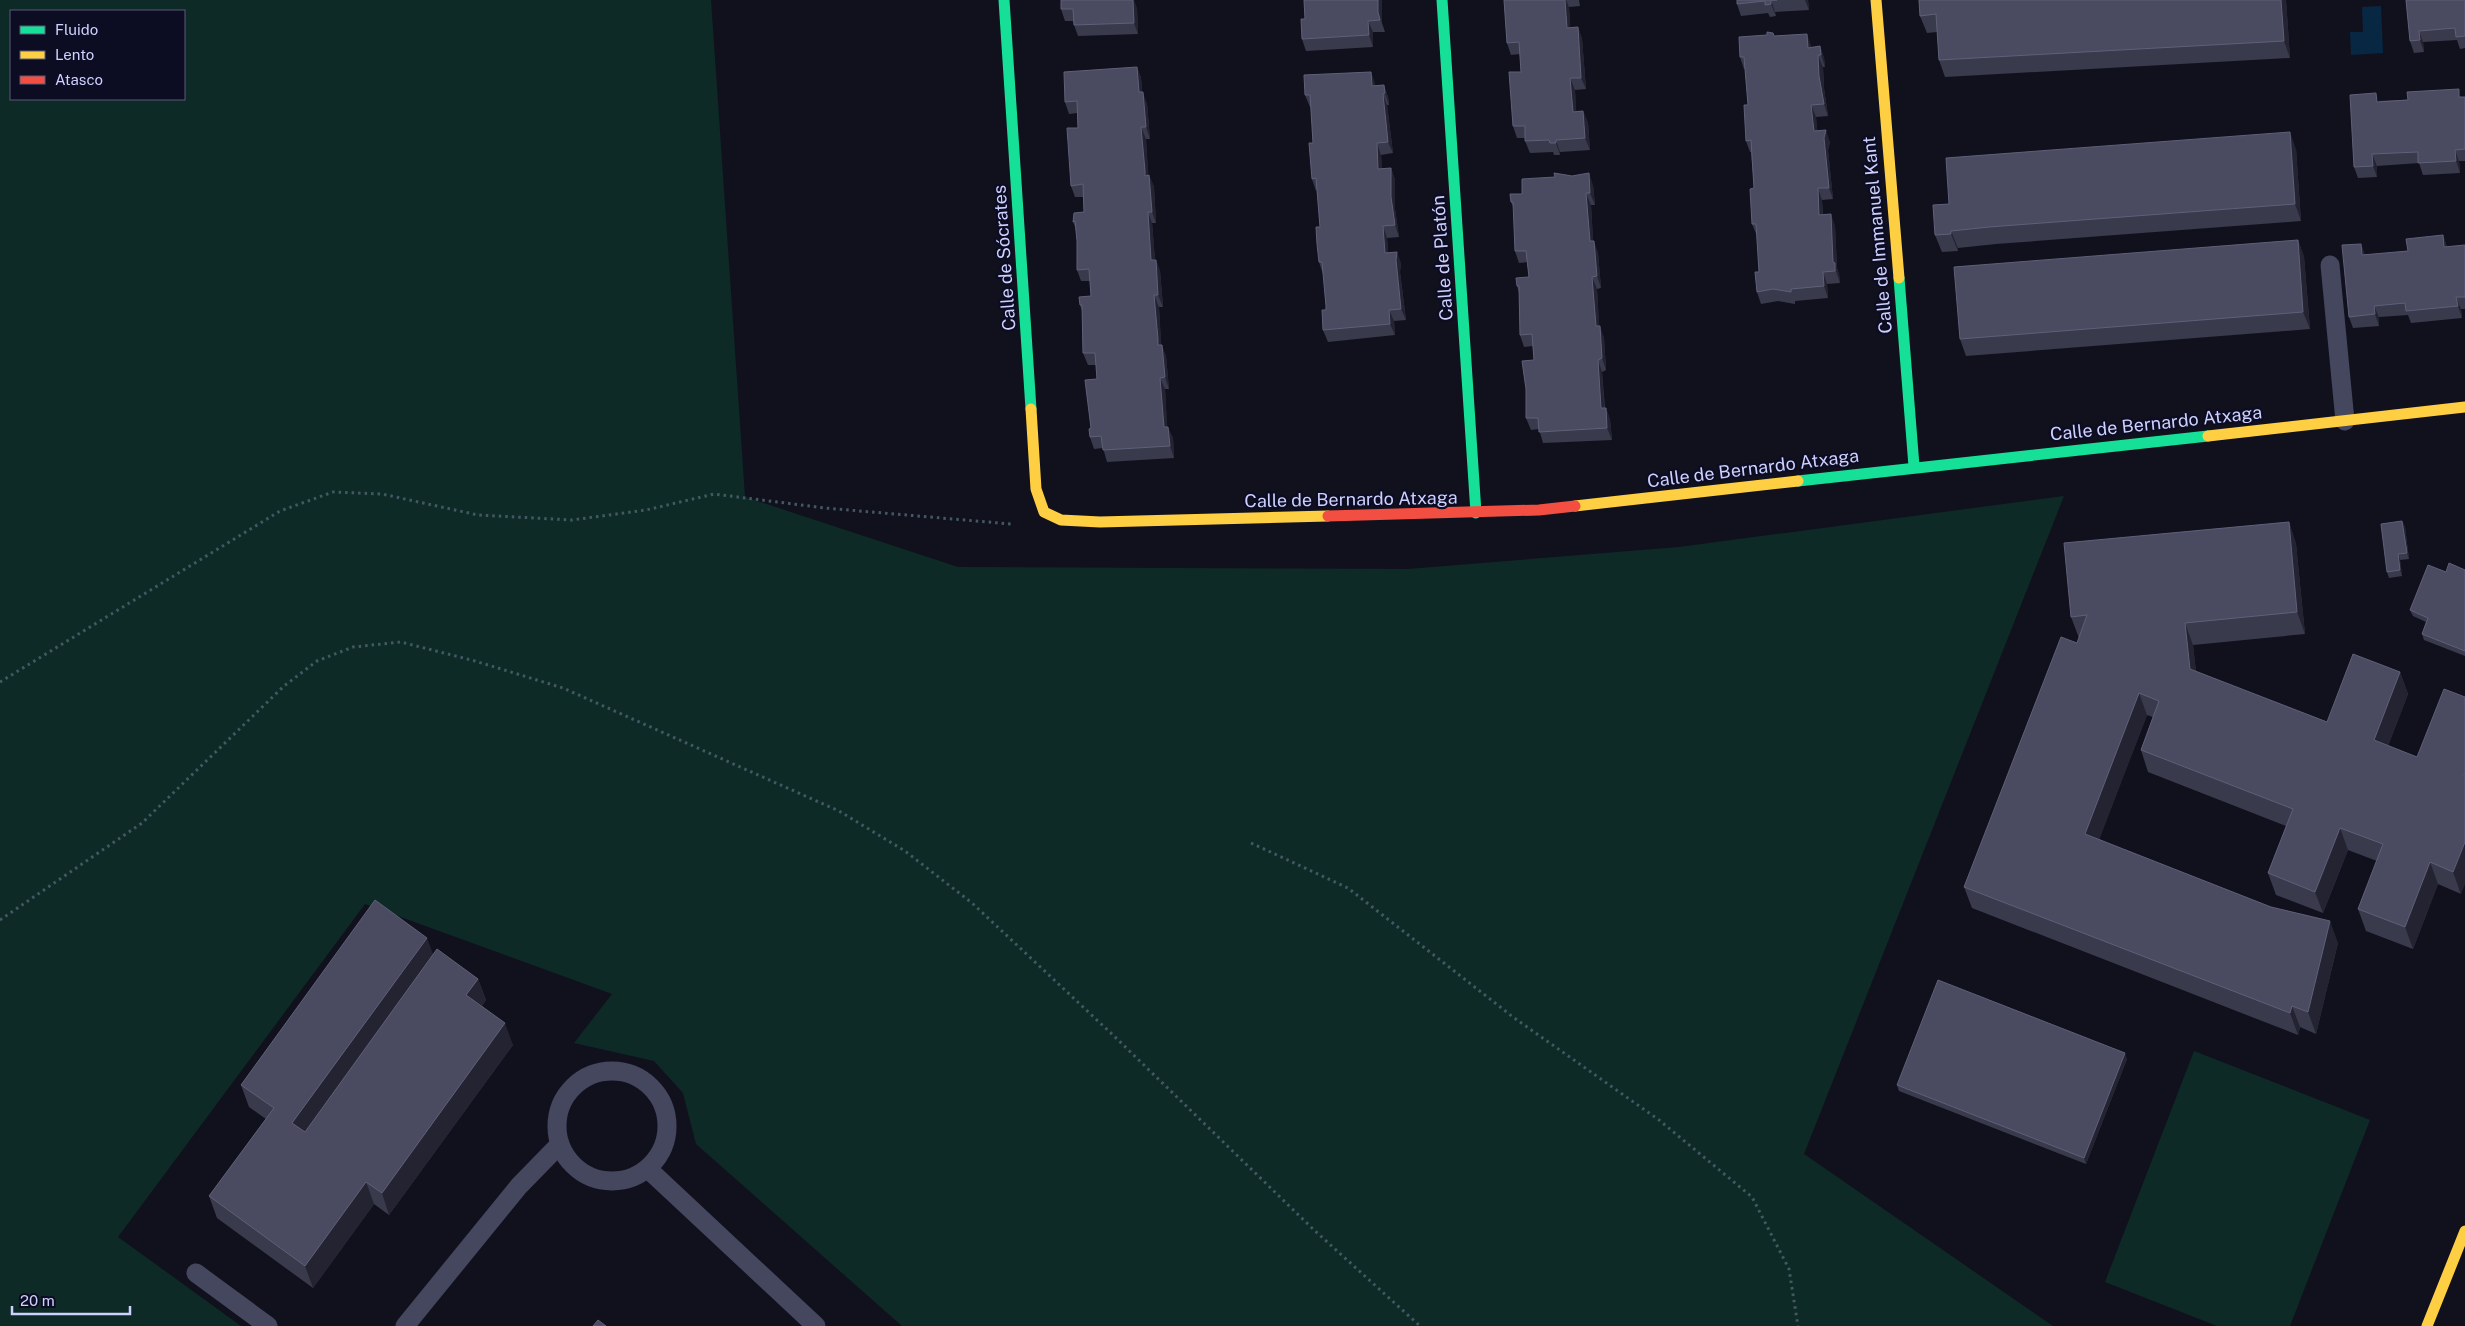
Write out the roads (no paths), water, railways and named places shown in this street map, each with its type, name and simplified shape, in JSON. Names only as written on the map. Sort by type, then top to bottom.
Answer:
[{"type":"street","name":"Calle de Sócrates","points":[[1004,0],[1036,489],[1044,512]]},
{"type":"street","name":"Calle de Platón","points":[[1442,0],[1476,513]]},
{"type":"street","name":"Calle de Immanuel Kant","points":[[1876,0],[1914,466]]},
{"type":"street","name":"Calle de Bernardo Atxaga","points":[[1044,512],[1061,520],[1100,522],[1539,510],[1914,466],[2465,407]]},
{"type":"street","points":[[2426,1326],[2465,1231]]},
{"type":"lane","points":[[2330,265],[2345,421]]},
{"type":"lane","points":[[616,1070],[634,1074],[650,1085],[656,1092],[662,1100],[668,1118],[667,1137],[660,1155],[648,1169],[632,1178],[615,1181],[598,1179],[581,1172],[569,1159],[560,1144],[557,1126],[559,1109],[567,1093],[579,1081],[597,1072],[616,1070]]},
{"type":"lane","points":[[405,1326],[519,1186],[560,1144]]},
{"type":"lane","points":[[648,1169],[816,1326]]},
{"type":"lane","points":[[196,1273],[268,1326]]},
{"type":"water","points":[[2381,6],[2383,53],[2351,55],[2350,32],[2363,32],[2362,7]]}]
